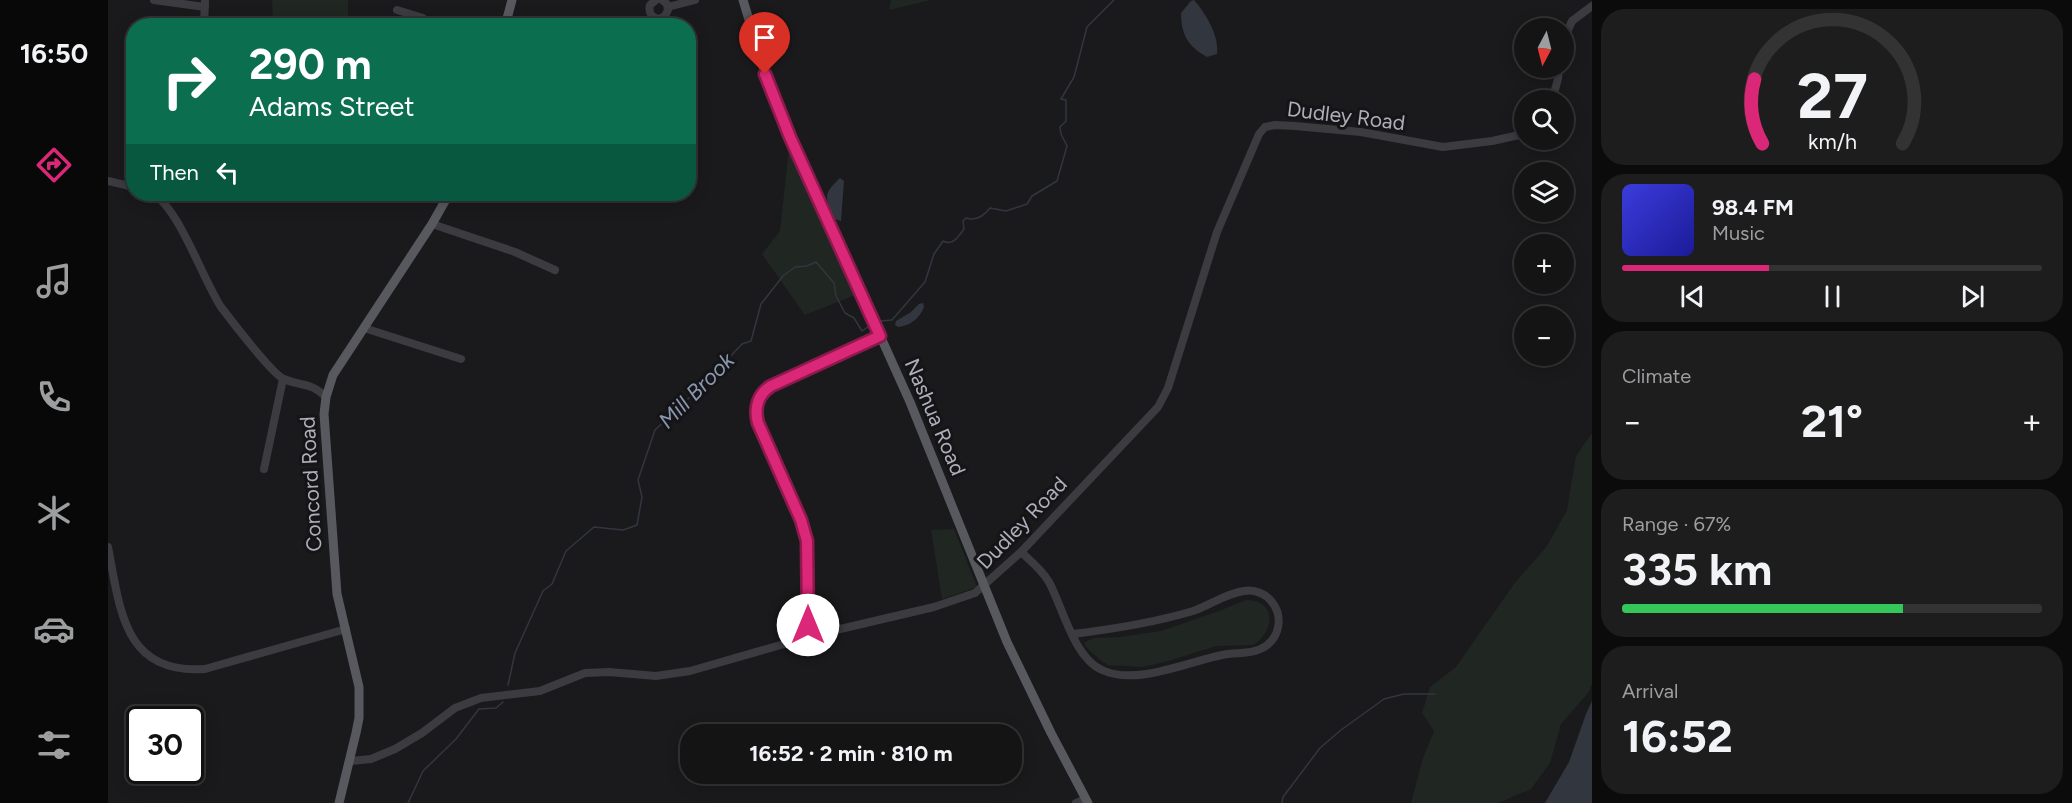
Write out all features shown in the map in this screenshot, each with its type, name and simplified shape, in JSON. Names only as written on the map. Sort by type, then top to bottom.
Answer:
[{"type":"main road","points":[[507,18],[512,0]]},
{"type":"main road","name":"Nashua Road","points":[[743,0],[765,74],[779,111],[943,482],[1007,642],[1029,690],[1087,801]]},
{"type":"main road","name":"Concord Road","points":[[339,803],[351,761],[359,718],[359,687],[340,610],[333,560],[324,414],[326,397],[333,375],[445,201]]},
{"type":"street","points":[[154,0],[205,3],[204,18]]},
{"type":"street","points":[[654,18],[649,8],[656,0]]},
{"type":"street","points":[[662,0],[668,7]]},
{"type":"street","points":[[668,7],[695,0]]},
{"type":"street","points":[[1574,20],[1592,6]]},
{"type":"street","points":[[663,18],[666,16],[668,7]]},
{"type":"street","points":[[397,10],[423,18]]},
{"type":"street","name":"Dudley Road","points":[[351,761],[366,760],[395,749],[428,729],[455,708],[481,698],[540,691],[585,673],[656,676],[701,669],[810,637],[942,605],[971,595],[985,586],[1021,552],[1158,407],[1186,333],[1217,232],[1258,134],[1265,128],[1275,125],[1361,132],[1443,147],[1514,136]]},
{"type":"street","points":[[108,181],[126,185]]},
{"type":"street","points":[[163,201],[222,308],[272,370],[284,379],[318,389],[326,397]]},
{"type":"street","points":[[432,224],[515,252],[555,270]]},
{"type":"street","points":[[364,328],[461,360]]},
{"type":"street","points":[[810,637],[807,541],[801,520],[758,423],[756,415],[759,400],[761,394],[771,386],[880,336]]},
{"type":"street","points":[[264,469],[284,379]]},
{"type":"street","points":[[108,547],[117,596],[128,632],[143,650],[166,665],[186,670],[205,669],[346,629]]},
{"type":"street","points":[[1021,552],[1046,577],[1072,634],[1081,652],[1099,669],[1112,673],[1137,674],[1162,671],[1221,655],[1258,650],[1274,638],[1279,617],[1276,607],[1269,599],[1261,593],[1245,591],[1196,610],[1142,625],[1072,634]]},
{"type":"street","points":[[1076,803],[1087,801]]},
{"type":"shaded area","points":[[272,0],[348,0],[348,18],[273,18]]},
{"type":"shaded area","points":[[891,0],[931,0],[889,10]]},
{"type":"shaded area","points":[[1194,0],[1211,25],[1216,40],[1217,54],[1207,57],[1200,53],[1190,44],[1184,34],[1181,13]]},
{"type":"shaded area","points":[[789,148],[855,295],[805,315],[762,254],[780,231]]},
{"type":"shaded area","points":[[840,178],[844,181],[841,221],[835,219],[827,201],[830,188]]},
{"type":"shaded area","points":[[923,303],[924,307],[920,315],[914,321],[898,327],[895,325],[896,321]]},
{"type":"shaded area","points":[[1592,433],[1592,684],[1588,693],[1561,724],[1550,763],[1531,789],[1498,803],[1411,803],[1423,758],[1434,731],[1422,713],[1430,687],[1456,667],[1514,584],[1547,546],[1567,510],[1576,456]]},
{"type":"shaded area","points":[[954,529],[977,587],[942,599],[931,530]]},
{"type":"shaded area","points":[[1246,600],[1256,601],[1268,611],[1269,625],[1266,632],[1253,645],[1216,646],[1142,667],[1108,665],[1085,646],[1085,642],[1094,638],[1161,631]]},
{"type":"shaded area","points":[[1592,701],[1592,803],[1545,803],[1569,762]]},
{"type":"waterway","name":"Mill Brook","points":[[881,321],[892,320],[925,282],[934,254],[943,241],[952,242],[957,238],[964,229],[963,221],[966,218],[980,217],[990,208],[1006,211],[1027,204],[1032,196],[1057,181],[1067,146],[1060,127],[1066,121],[1066,100],[1061,99],[1074,77],[1087,27],[1114,0]]},
{"type":"waterway","name":"Mill Brook","points":[[508,685],[515,653],[543,591],[552,584],[566,551],[594,527],[623,530],[637,525],[642,497],[638,480],[655,430],[742,344],[751,341],[761,304],[783,276],[795,267],[807,266],[816,262],[834,283],[836,296],[845,313],[854,318],[862,331],[868,327]]},
{"type":"waterway","points":[[1282,803],[1283,797],[1320,748],[1384,699],[1404,694],[1435,694]]},
{"type":"waterway","name":"Mill Brook","points":[[408,803],[423,771],[456,739],[479,709],[496,708],[503,702]]},
{"type":"route","points":[[765,74],[790,137],[880,336],[771,386],[761,394],[757,408],[758,423],[801,520],[807,541],[808,625]]}]
